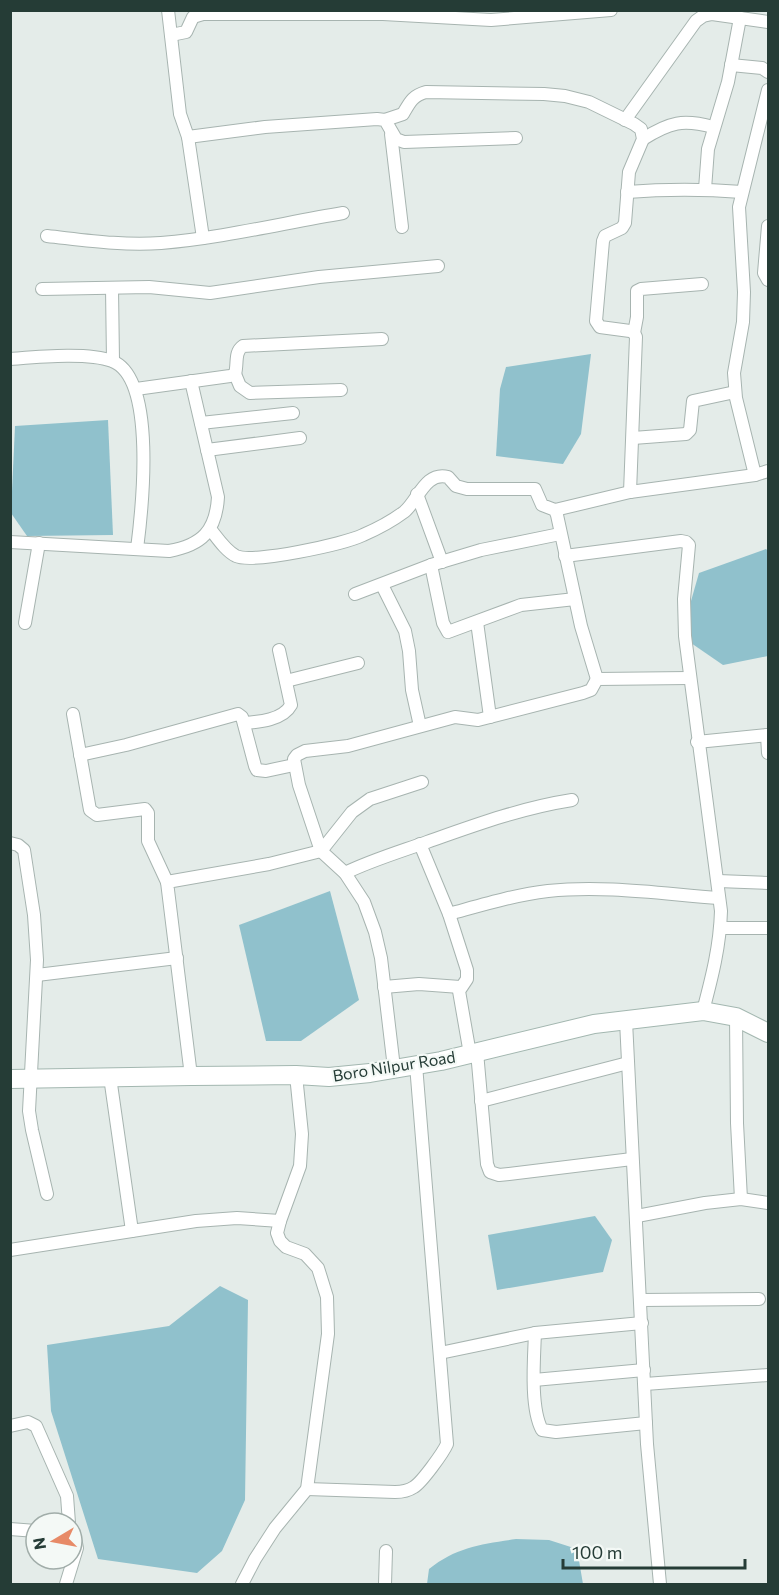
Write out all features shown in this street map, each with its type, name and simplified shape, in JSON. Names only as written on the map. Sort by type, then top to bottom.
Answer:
[{"type":"street","points":[[168,10],[180,114],[188,137],[203,238]]},
{"type":"street","points":[[171,35],[186,32],[193,17],[203,14],[383,14],[491,20],[611,10]]},
{"type":"street","points":[[626,120],[699,13],[768,22]]},
{"type":"street","points":[[705,189],[708,149],[722,104],[740,18]]},
{"type":"street","points":[[731,65],[762,68],[768,72]]},
{"type":"street","points":[[755,475],[735,392],[734,374],[744,292],[739,218],[742,192],[752,162],[768,90]]},
{"type":"street","points":[[188,137],[265,127],[385,120],[403,114],[411,99],[417,94],[437,92],[565,96],[589,102],[641,129],[643,139],[629,172],[625,223],[622,228],[609,233],[603,241],[597,321],[600,327],[634,333]]},
{"type":"street","points":[[385,120],[392,134],[402,227]]},
{"type":"street","points":[[643,139],[670,124],[690,122],[713,127]]},
{"type":"street","points":[[392,134],[396,139],[404,142],[516,138]]},
{"type":"street","points":[[627,192],[669,188],[742,192]]},
{"type":"street","points":[[46,236],[122,243],[160,243],[203,238],[343,213]]},
{"type":"street","points":[[768,226],[765,273],[768,280]]},
{"type":"street","points":[[42,289],[171,288],[210,293],[319,277],[438,266]]},
{"type":"street","points":[[630,492],[637,291],[702,284]]},
{"type":"street","points":[[112,288],[113,361]]},
{"type":"street","points":[[341,390],[250,393],[240,386],[235,374],[239,348],[382,339]]},
{"type":"street","points":[[10,359],[81,356],[113,361],[127,372],[136,389],[144,459],[138,549]]},
{"type":"street","points":[[136,389],[235,374]]},
{"type":"street","points":[[10,542],[169,551],[185,548],[198,541],[210,530],[217,511],[218,497],[191,381]]},
{"type":"street","points":[[633,438],[686,434],[690,430],[693,401],[735,392]]},
{"type":"street","points":[[201,423],[293,413]]},
{"type":"street","points":[[207,450],[300,438]]},
{"type":"street","points":[[210,530],[228,550],[238,557],[262,558],[346,542],[363,535],[405,511],[424,486],[437,477],[448,477],[456,486],[467,489],[535,489],[542,505],[555,510],[630,492],[755,475],[768,471]]},
{"type":"street","points":[[417,494],[436,564],[444,629],[448,632],[521,605],[574,599]]},
{"type":"street","points":[[394,1068],[375,932],[364,902],[345,873],[321,851],[310,821],[294,759],[297,754],[305,751],[348,746],[461,716],[474,721],[591,690],[597,678],[574,599],[555,510]]},
{"type":"street","points":[[355,594],[481,550],[560,534]]},
{"type":"street","points":[[565,556],[686,542],[689,545],[684,599],[684,636],[718,881],[720,928],[717,959],[703,1011]]},
{"type":"street","points":[[25,623],[39,543]]},
{"type":"street","points":[[382,585],[405,631],[415,706],[420,726]]},
{"type":"street","points":[[477,622],[490,717]]},
{"type":"street","points":[[244,723],[261,722],[288,711],[291,705],[279,650]]},
{"type":"street","points":[[286,681],[358,663]]},
{"type":"street","points":[[597,678],[689,678]]},
{"type":"street","points":[[73,714],[90,810],[93,814],[137,809],[145,809],[148,813],[148,841],[167,882],[191,1076]]},
{"type":"street","points":[[80,755],[153,738],[231,714],[238,714],[242,717],[257,770],[266,771],[294,765]]},
{"type":"street","points":[[697,742],[767,735],[768,753]]},
{"type":"street","points":[[167,882],[269,864],[321,851],[352,812],[370,799],[422,782]]},
{"type":"street","points":[[345,873],[375,859],[491,818],[572,800]]},
{"type":"street","points":[[10,843],[24,850],[34,915],[37,975],[29,1111],[47,1194]]},
{"type":"street","points":[[420,844],[449,914],[468,969],[467,979],[460,987],[459,996],[474,1053],[487,1164],[490,1172],[499,1175],[632,1159]]},
{"type":"street","points":[[718,881],[768,882]]},
{"type":"street","points":[[449,914],[514,896],[550,891],[617,890],[719,898]]},
{"type":"street","points":[[720,928],[768,928]]},
{"type":"street","points":[[37,975],[177,958]]},
{"type":"street","points":[[384,987],[419,984],[460,987]]},
{"type":"street","name":"Boro Nilpur Road","points":[[10,1079],[296,1075],[329,1077],[417,1065],[594,1024],[703,1011],[736,1017],[768,1033]]},
{"type":"street","points":[[736,1017],[737,1123],[741,1199]]},
{"type":"street","points":[[626,1021],[646,1423],[660,1584]]},
{"type":"street","points":[[481,1101],[628,1063]]},
{"type":"street","points":[[307,1489],[406,1491],[415,1487],[444,1452],[447,1444],[417,1065]]},
{"type":"street","points":[[242,1584],[275,1528],[307,1489],[328,1334],[327,1297],[318,1268],[305,1254],[286,1247],[280,1241],[277,1233],[300,1166],[302,1134],[296,1075]]},
{"type":"street","points":[[110,1077],[132,1231]]},
{"type":"street","points":[[637,1216],[705,1203],[741,1199],[768,1203]]},
{"type":"street","points":[[10,1250],[196,1221],[237,1218],[280,1221]]},
{"type":"street","points":[[641,1300],[759,1299]]},
{"type":"street","points":[[440,1353],[535,1334],[642,1323]]},
{"type":"street","points":[[535,1334],[534,1380],[538,1423],[542,1430],[547,1432],[646,1423]]},
{"type":"street","points":[[534,1380],[644,1370]]},
{"type":"street","points":[[645,1384],[768,1375]]},
{"type":"street","points":[[10,1426],[28,1422],[36,1426],[67,1496],[68,1511]]},
{"type":"street","points":[[385,1584],[386,1551]]},
{"type":"water","points":[[591,354],[581,434],[563,464],[496,456],[500,389],[506,367]]},
{"type":"water","points":[[108,420],[113,535],[27,536],[11,513],[15,426]]},
{"type":"water","points":[[766,549],[768,551],[768,656],[723,665],[691,643],[691,601],[699,573]]},
{"type":"water","points":[[330,891],[359,1000],[301,1041],[266,1041],[239,925]]},
{"type":"water","points":[[595,1216],[612,1240],[603,1272],[497,1290],[488,1235]]},
{"type":"water","points":[[220,1286],[248,1300],[245,1500],[222,1551],[197,1573],[98,1559],[51,1411],[47,1345],[169,1326]]},
{"type":"water","points":[[516,1539],[549,1540],[577,1549],[583,1584],[427,1584],[429,1569],[449,1556],[481,1545]]}]
